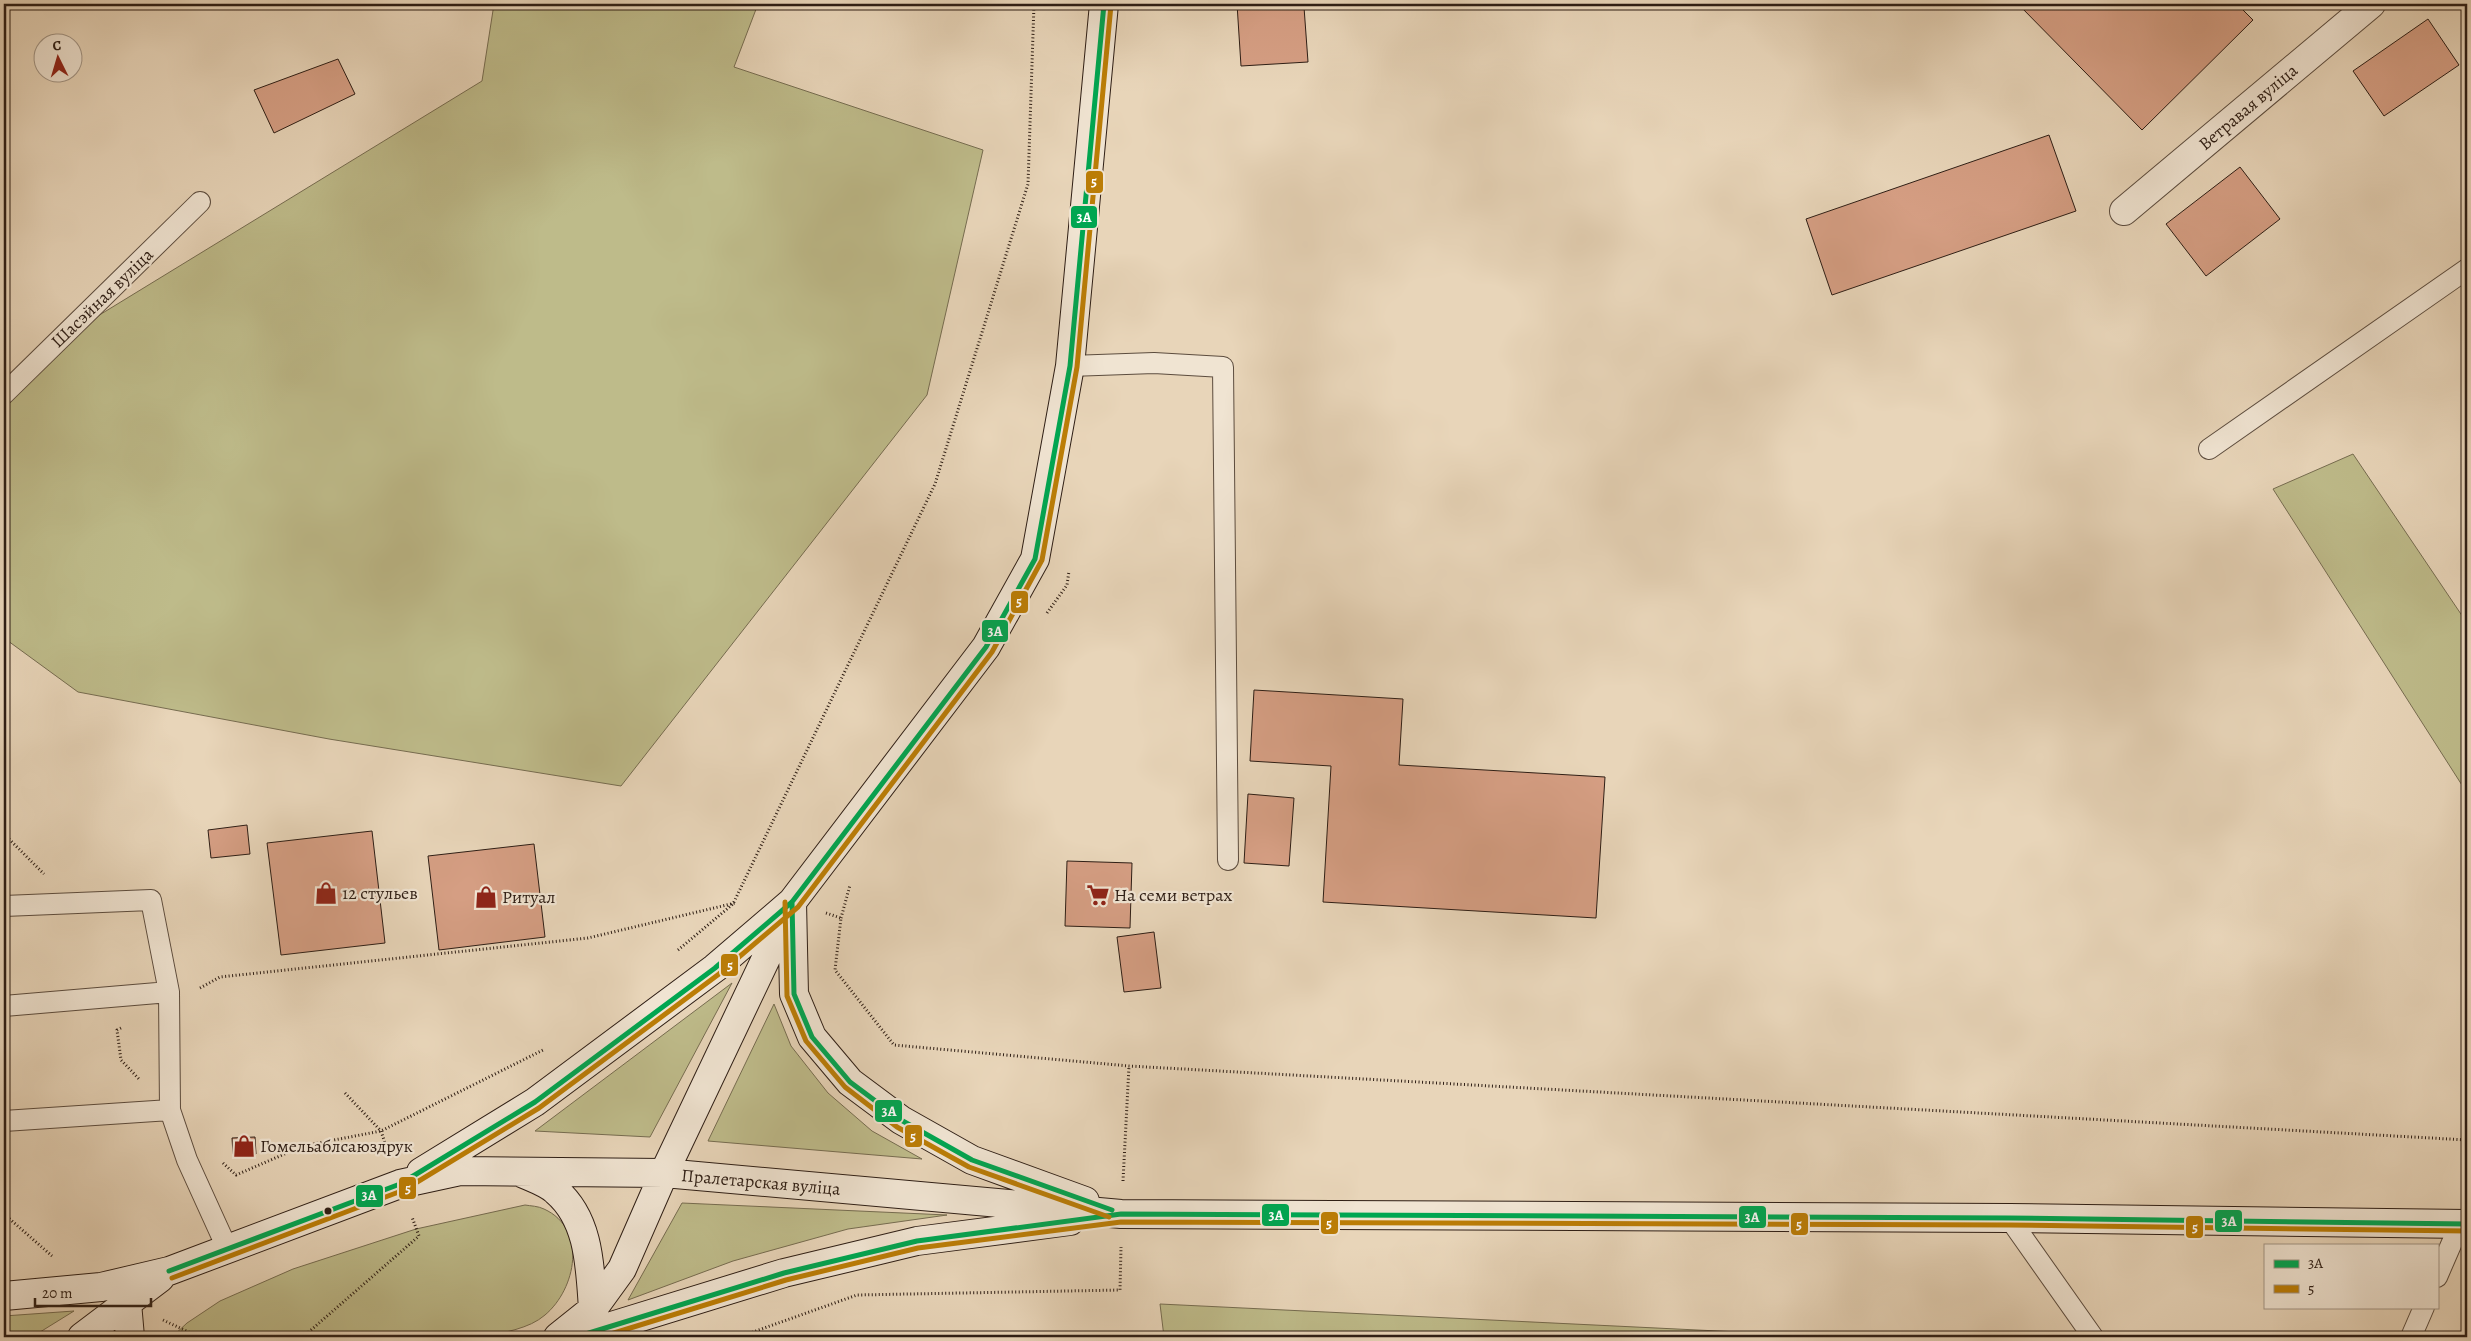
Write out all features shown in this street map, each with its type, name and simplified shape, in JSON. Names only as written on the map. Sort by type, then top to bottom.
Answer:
[{"type":"main road","points":[[558,1337],[593,1309],[622,1269],[664,1173],[792,902],[986,647],[1035,559],[1070,366],[1104,4]]},
{"type":"main road","name":"Ветравая вуліца","points":[[2124,211],[2366,5]]},
{"type":"main road","points":[[4,1296],[101,1287],[169,1271],[400,1184],[535,1102],[715,968],[792,902]]},
{"type":"main road","points":[[792,902],[794,994],[812,1037],[850,1082],[901,1120],[972,1160],[1121,1214]]},
{"type":"main road","points":[[517,1170],[556,1191],[583,1231],[590,1261],[593,1309]]},
{"type":"main road","name":"Пралетарская вуліца","points":[[400,1184],[460,1171],[517,1170],[664,1173],[1121,1214],[2009,1218],[2464,1224]]},
{"type":"main road","name":"Пралетарская вуліца","points":[[576,1337],[784,1273],[917,1241],[1121,1214]]},
{"type":"main road","points":[[82,1337],[169,1271]]},
{"type":"main road","points":[[127,1303],[130,1337]]},
{"type":"lane","name":"Шасэйная вуліца","points":[[4,394],[200,202]]},
{"type":"lane","points":[[2209,449],[2467,269]]},
{"type":"lane","points":[[1070,366],[1154,363],[1223,368],[1228,860]]},
{"type":"lane","points":[[4,906],[151,900],[169,992],[170,1110],[187,1160],[227,1248]]},
{"type":"lane","points":[[4,1006],[169,992]]},
{"type":"lane","points":[[4,1121],[170,1110]]},
{"type":"lane","points":[[2009,1218],[2093,1337]]},
{"type":"lane","points":[[2438,1275],[2464,1224]]},
{"type":"lane","points":[[2411,1337],[2424,1308]]},
{"type":"path","points":[[674,954],[733,904],[935,484],[1028,184],[1034,4]]},
{"type":"path","points":[[4,834],[73,903]]},
{"type":"path","points":[[220,978],[588,938],[740,901]]},
{"type":"path","points":[[792,902],[840,918],[835,970],[894,1045],[1129,1066],[2467,1140]]},
{"type":"path","points":[[117,1030],[121,1060],[170,1110]]},
{"type":"path","points":[[222,1162],[236,1175],[303,1146],[381,1131],[550,1047]]},
{"type":"path","points":[[4,1214],[50,1256]]},
{"type":"shaded area","points":[[494,4],[758,4],[734,67],[983,150],[927,395],[621,786],[329,739],[78,692],[4,638],[4,400],[70,333],[482,81]]},
{"type":"shaded area","points":[[2353,454],[2467,623],[2467,793],[2273,489]]},
{"type":"shaded area","points":[[732,983],[650,1137],[535,1131]]},
{"type":"shaded area","points":[[774,1004],[791,1046],[828,1093],[872,1131],[922,1159],[708,1141]]},
{"type":"shaded area","points":[[682,1203],[947,1215],[848,1229],[733,1261],[628,1300]]},
{"type":"shaded area","points":[[525,1205],[542,1208],[558,1218],[567,1230],[572,1244],[573,1260],[570,1275],[556,1304],[539,1320],[524,1327],[484,1337],[172,1337],[187,1323],[220,1301],[293,1269],[416,1229]]},
{"type":"shaded area","points":[[1160,1304],[1780,1334],[1781,1337],[1164,1337]]},
{"type":"shaded area","points":[[74,1311],[32,1337],[4,1337],[4,1316]]},
{"type":"building","points":[[1237,4],[1346,4],[1304,7],[1308,62],[1241,66]]},
{"type":"building","points":[[2018,4],[2237,4],[2253,20],[2142,130]]},
{"type":"building","points":[[2428,19],[2459,65],[2384,116],[2353,71]]},
{"type":"building","points":[[338,59],[355,94],[274,133],[254,90]]},
{"type":"building","points":[[2049,135],[2076,211],[1832,295],[1806,219]]},
{"type":"building","points":[[2240,167],[2280,219],[2206,276],[2166,224]]},
{"type":"building","points":[[1254,690],[1403,699],[1399,765],[1605,777],[1596,918],[1323,902],[1331,766],[1250,761]]},
{"type":"building","points":[[1248,794],[1294,798],[1289,866],[1244,863]]},
{"type":"building","points":[[247,825],[250,854],[211,858],[208,830]]},
{"type":"building","name":"12 стульев","points":[[372,831],[385,943],[281,955],[267,843]]},
{"type":"building","name":"Ритуал","points":[[534,844],[545,937],[439,950],[428,856]]},
{"type":"building","name":"На семи ветрах","points":[[1067,861],[1132,863],[1130,928],[1065,926]]},
{"type":"building","points":[[1154,932],[1161,988],[1124,992],[1117,937]]},
{"type":"building","name":"Гомельаблсаюздрук","points":[[255,1137],[256,1154],[233,1154],[232,1138]]},
{"type":"transit line","name":"3А","points":[[169,1271],[400,1184],[535,1102],[715,968],[792,902],[986,647],[1035,559],[1070,366],[1104,4]]},
{"type":"transit line","name":"5","points":[[172,1278],[404,1190],[539,1108],[719,974],[798,907],[992,652],[1042,560],[1077,367],[1111,5]]},
{"type":"transit line","name":"5","points":[[785,902],[787,996],[806,1041],[845,1087],[897,1127],[969,1167],[1109,1217]]},
{"type":"transit line","name":"3А","points":[[792,902],[794,994],[812,1037],[850,1082],[901,1120],[972,1160],[1112,1210]]},
{"type":"transit line","name":"3А","points":[[576,1337],[784,1273],[917,1241],[1121,1214],[2009,1218],[2467,1224]]},
{"type":"transit line","name":"5","points":[[601,1337],[786,1280],[918,1248],[1121,1222],[2009,1225],[2467,1231]]},
{"type":"place","name":"12 стульев","points":[[326,893]]},
{"type":"place","name":"На семи ветрах","points":[[1098,895]]},
{"type":"place","name":"Ритуал","points":[[486,897]]},
{"type":"place","name":"Гомельаблсаюздрук","points":[[244,1146]]}]
